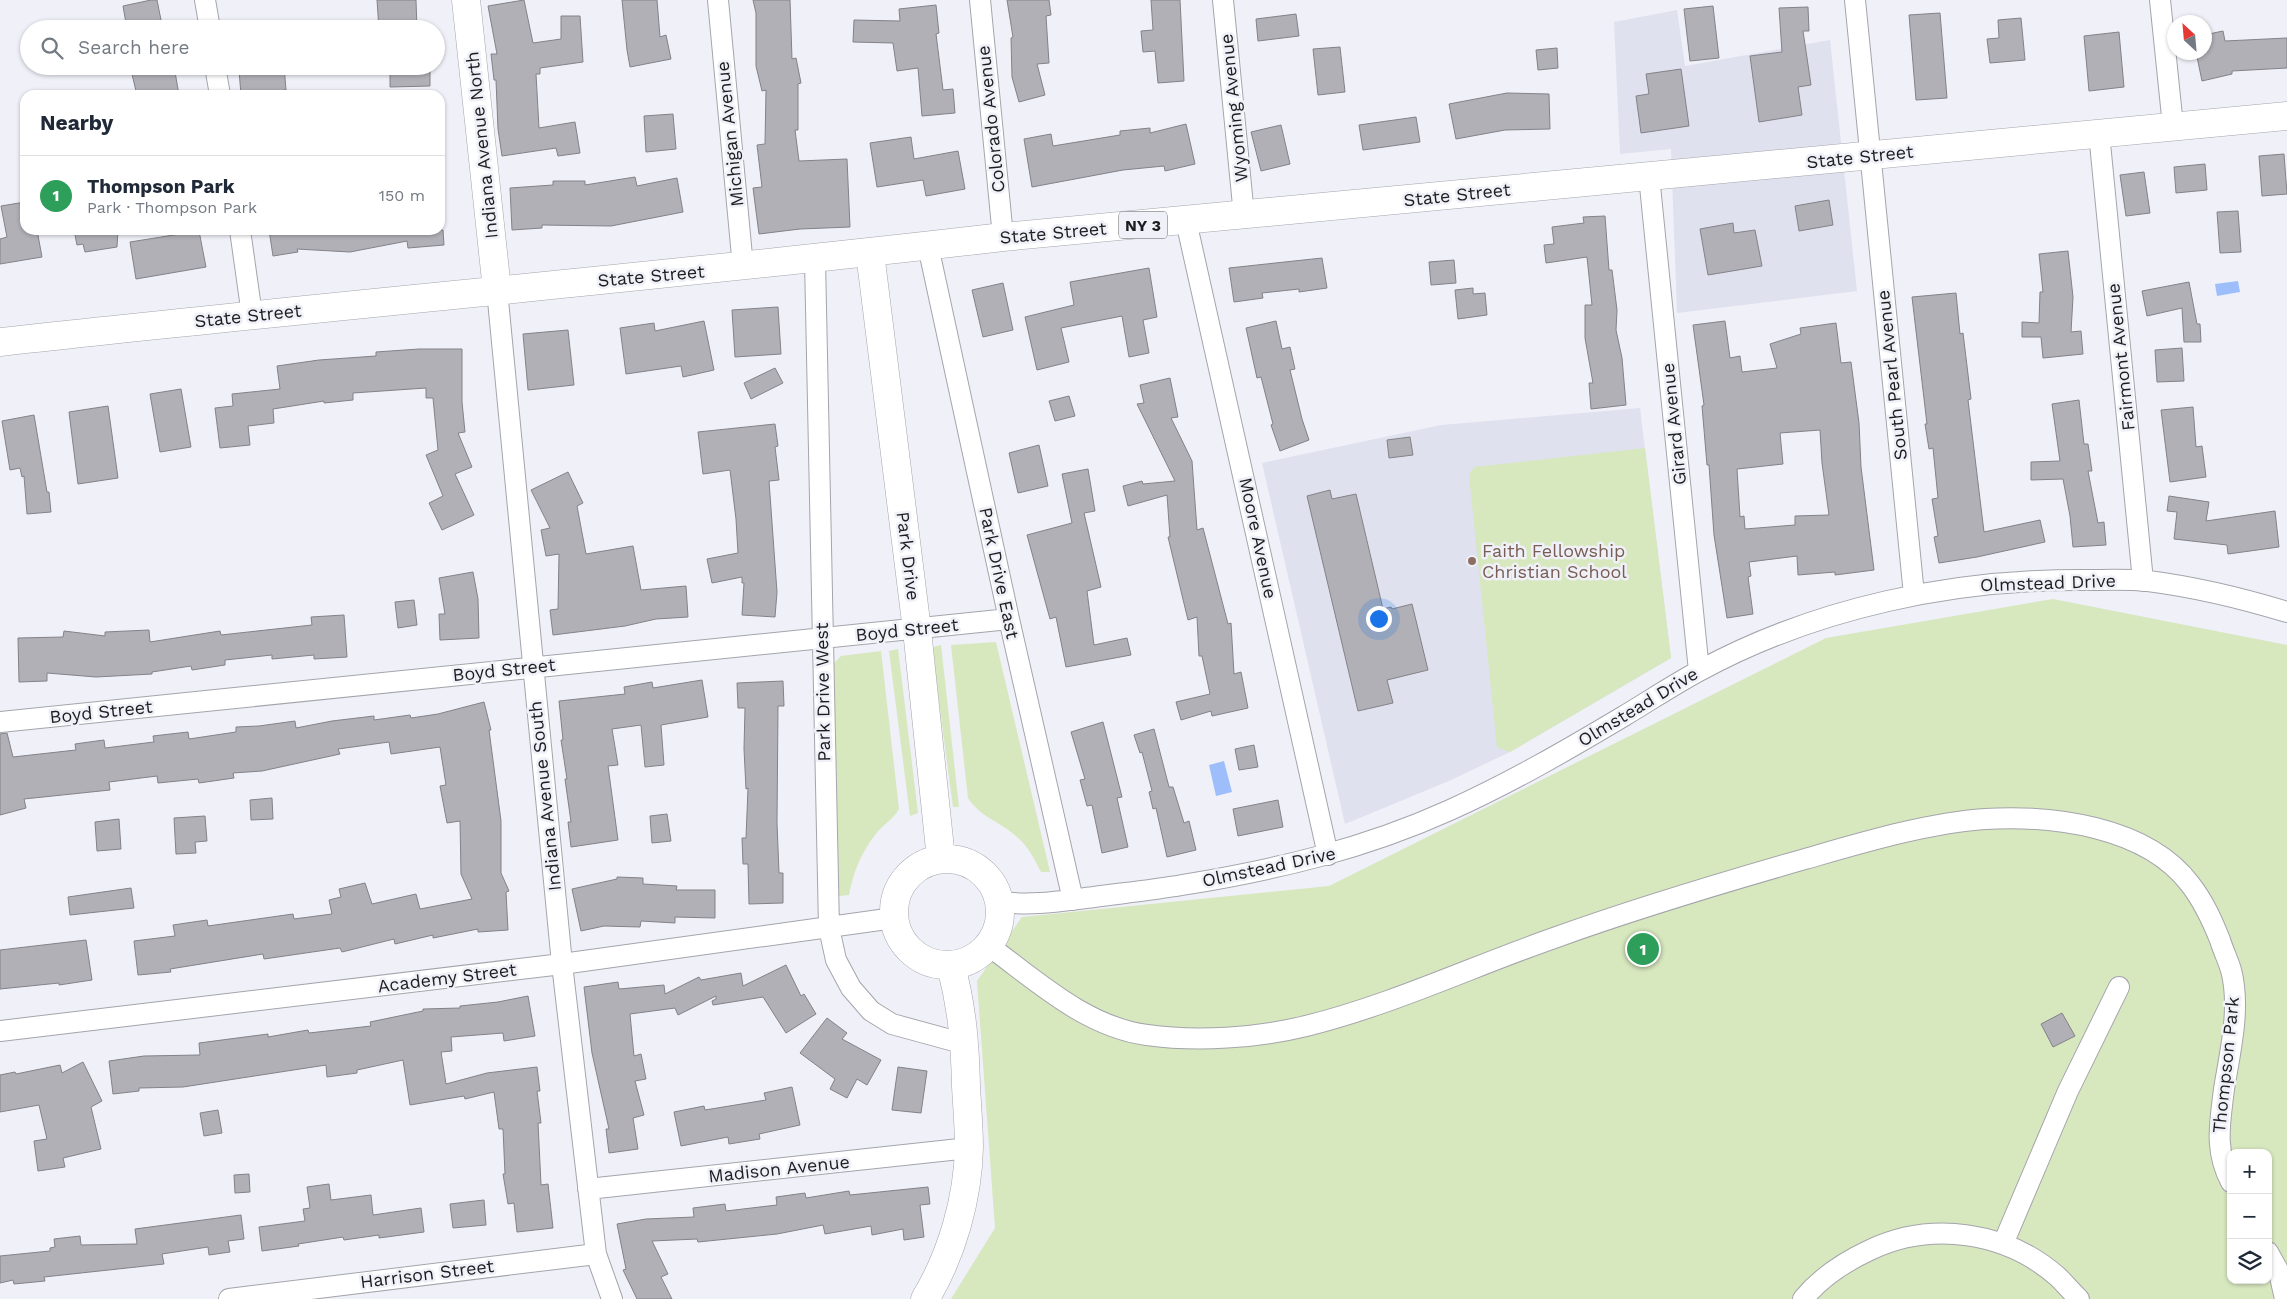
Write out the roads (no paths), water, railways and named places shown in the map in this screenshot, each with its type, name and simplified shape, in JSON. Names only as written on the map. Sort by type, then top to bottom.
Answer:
[{"type":"main road","name":"Indiana Avenue North","points":[[466,0],[497,290]]},
{"type":"main road","name":"State Street","points":[[0,342],[497,290],[815,260],[1003,238],[2287,116]]},
{"type":"main road","name":"Park Drive","points":[[870,253],[917,630],[941,859]]},
{"type":"main road","points":[[941,859],[957,860],[972,865],[985,874],[994,887],[1000,902],[1001,917],[997,932],[989,946],[978,956],[966,963],[951,966],[935,964],[920,958],[907,948],[898,934],[894,918],[895,901],[901,886],[911,873],[925,864],[941,859]]},
{"type":"main road","points":[[925,1299],[947,1254],[959,1219],[969,1148],[965,1044],[961,1004],[951,966]]},
{"type":"street","points":[[205,0],[208,20]]},
{"type":"street","name":"Michigan Avenue","points":[[718,0],[743,267]]},
{"type":"street","name":"Colorado Avenue","points":[[980,0],[1003,238]]},
{"type":"street","name":"Wyoming Avenue","points":[[1223,0],[1244,216]]},
{"type":"street","name":"South Pearl Avenue","points":[[1855,0],[1914,594]]},
{"type":"street","points":[[2160,0],[2173,126]]},
{"type":"street","points":[[217,75],[219,90]]},
{"type":"street","name":"Fairmont Avenue","points":[[2099,133],[2143,581]]},
{"type":"street","name":"Girard Avenue","points":[[1649,176],[1699,671]]},
{"type":"street","name":"Moore Avenue","points":[[1186,221],[1328,855]]},
{"type":"street","points":[[241,235],[252,315]]},
{"type":"street","name":"Park Drive East","points":[[928,246],[1009,619],[1073,900]]},
{"type":"street","name":"Park Drive West","points":[[815,260],[829,928],[836,960],[851,988],[871,1011],[892,1024],[965,1044]]},
{"type":"street","name":"Indiana Avenue South","points":[[497,290],[562,964],[596,1254],[612,1299]]},
{"type":"street","name":"Olmstead Drive","points":[[1000,902],[1028,905],[1152,890],[1252,873],[1328,855],[1377,840],[1448,811],[1518,778],[1699,671],[1745,648],[1819,620],[1914,594],[1961,587],[2040,580],[2143,581],[2247,600],[2287,612]]},
{"type":"street","name":"Boyd Street","points":[[0,722],[917,630],[1009,619]]},
{"type":"street","name":"Thompson Park","points":[[989,946],[1064,1002],[1084,1014],[1127,1032],[1148,1036],[1202,1039],[1278,1032],[1308,1026],[1408,994],[1552,938],[1696,890],[1830,852],[1938,825],[1984,819],[2079,824],[2105,830],[2135,842],[2161,856],[2188,881],[2209,912],[2232,973],[2234,998],[2233,1025],[2218,1140],[2227,1175]]},
{"type":"street","name":"Academy Street","points":[[0,1031],[562,964],[894,918]]},
{"type":"street","points":[[2003,1244],[2068,1091],[2119,987]]},
{"type":"street","name":"Madison Avenue","points":[[588,1189],[969,1148]]},
{"type":"street","points":[[1803,1299],[1829,1273],[1849,1260],[1890,1241],[1927,1233],[1949,1232],[2003,1244],[2026,1255],[2057,1276],[2079,1299]]},
{"type":"street","name":"Harrison Street","points":[[229,1299],[596,1254]]},
{"type":"street","points":[[2272,1259],[2279,1272],[2285,1299]]},
{"type":"water","points":[[2238,281],[2240,292],[2217,296],[2215,284]]},
{"type":"water","points":[[1224,761],[1232,792],[1216,796],[1209,765]]},
{"type":"place","name":"Faith Fellowship Christian School","points":[[1472,561]]},
{"type":"place","name":"Thompson Park","points":[[1643,949]]}]
